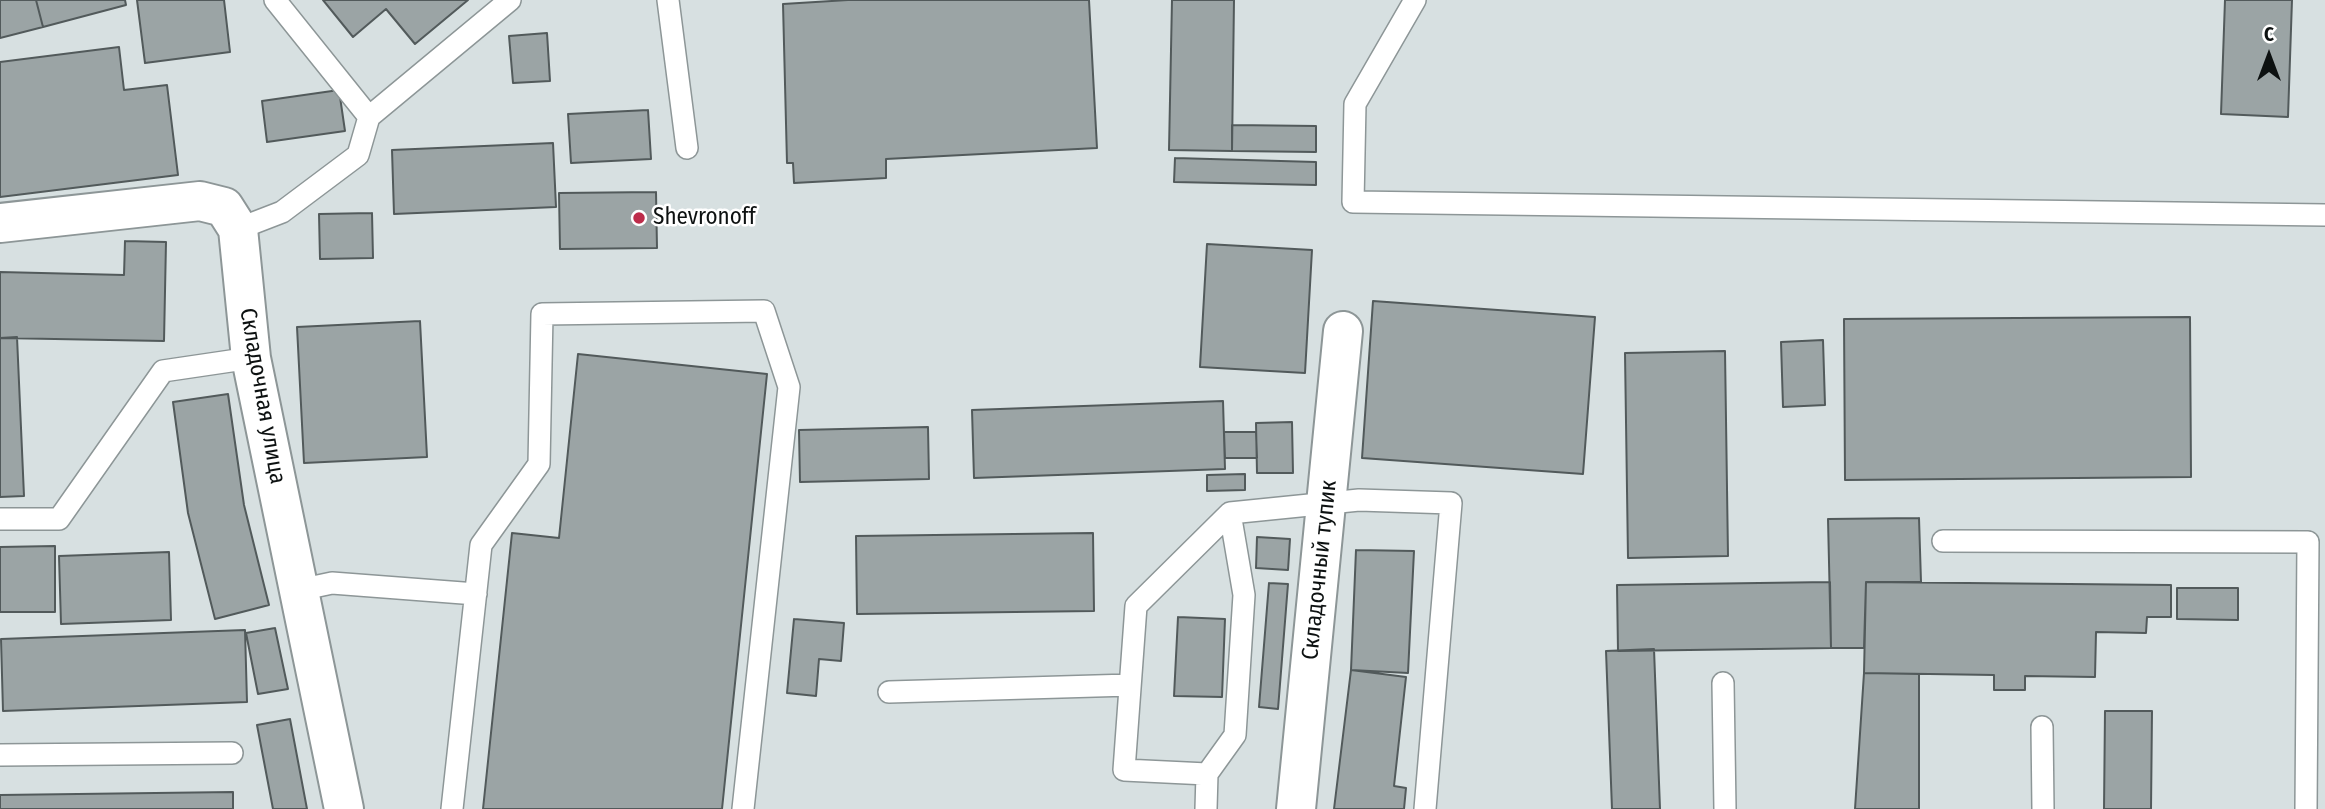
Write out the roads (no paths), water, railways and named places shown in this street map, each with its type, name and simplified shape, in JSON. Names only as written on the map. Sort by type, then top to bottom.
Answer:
[{"type":"street","points":[[0,223],[200,201],[224,206],[238,229]]},
{"type":"street","name":"Складочная улица","points":[[238,229],[251,358],[344,809]]},
{"type":"street","name":"Складочный тупик","points":[[1296,809],[1343,331]]},
{"type":"lane","points":[[275,0],[369,117]]},
{"type":"lane","points":[[238,229],[282,212],[358,155],[369,117],[510,0]]},
{"type":"lane","points":[[668,0],[687,148]]},
{"type":"lane","points":[[1415,0],[1355,104],[1353,202],[2325,215]]},
{"type":"lane","points":[[452,809],[481,545],[539,464],[542,314],[765,312],[789,387],[743,809]]},
{"type":"lane","points":[[0,519],[59,519],[163,371],[251,358]]},
{"type":"lane","points":[[1207,774],[1124,770],[1136,606],[1230,513],[1359,499],[1451,503],[1425,809]]},
{"type":"lane","points":[[1206,809],[1207,774],[1235,735],[1244,595],[1230,513]]},
{"type":"lane","points":[[1943,541],[2308,542],[2306,809]]},
{"type":"lane","points":[[299,590],[332,583],[476,594]]},
{"type":"lane","points":[[1723,683],[1725,809]]},
{"type":"lane","points":[[889,692],[1130,685]]},
{"type":"lane","points":[[2042,727],[2043,809]]},
{"type":"lane","points":[[0,755],[232,752]]},
{"type":"place","name":"Shevronoff","points":[[639,218]]}]
